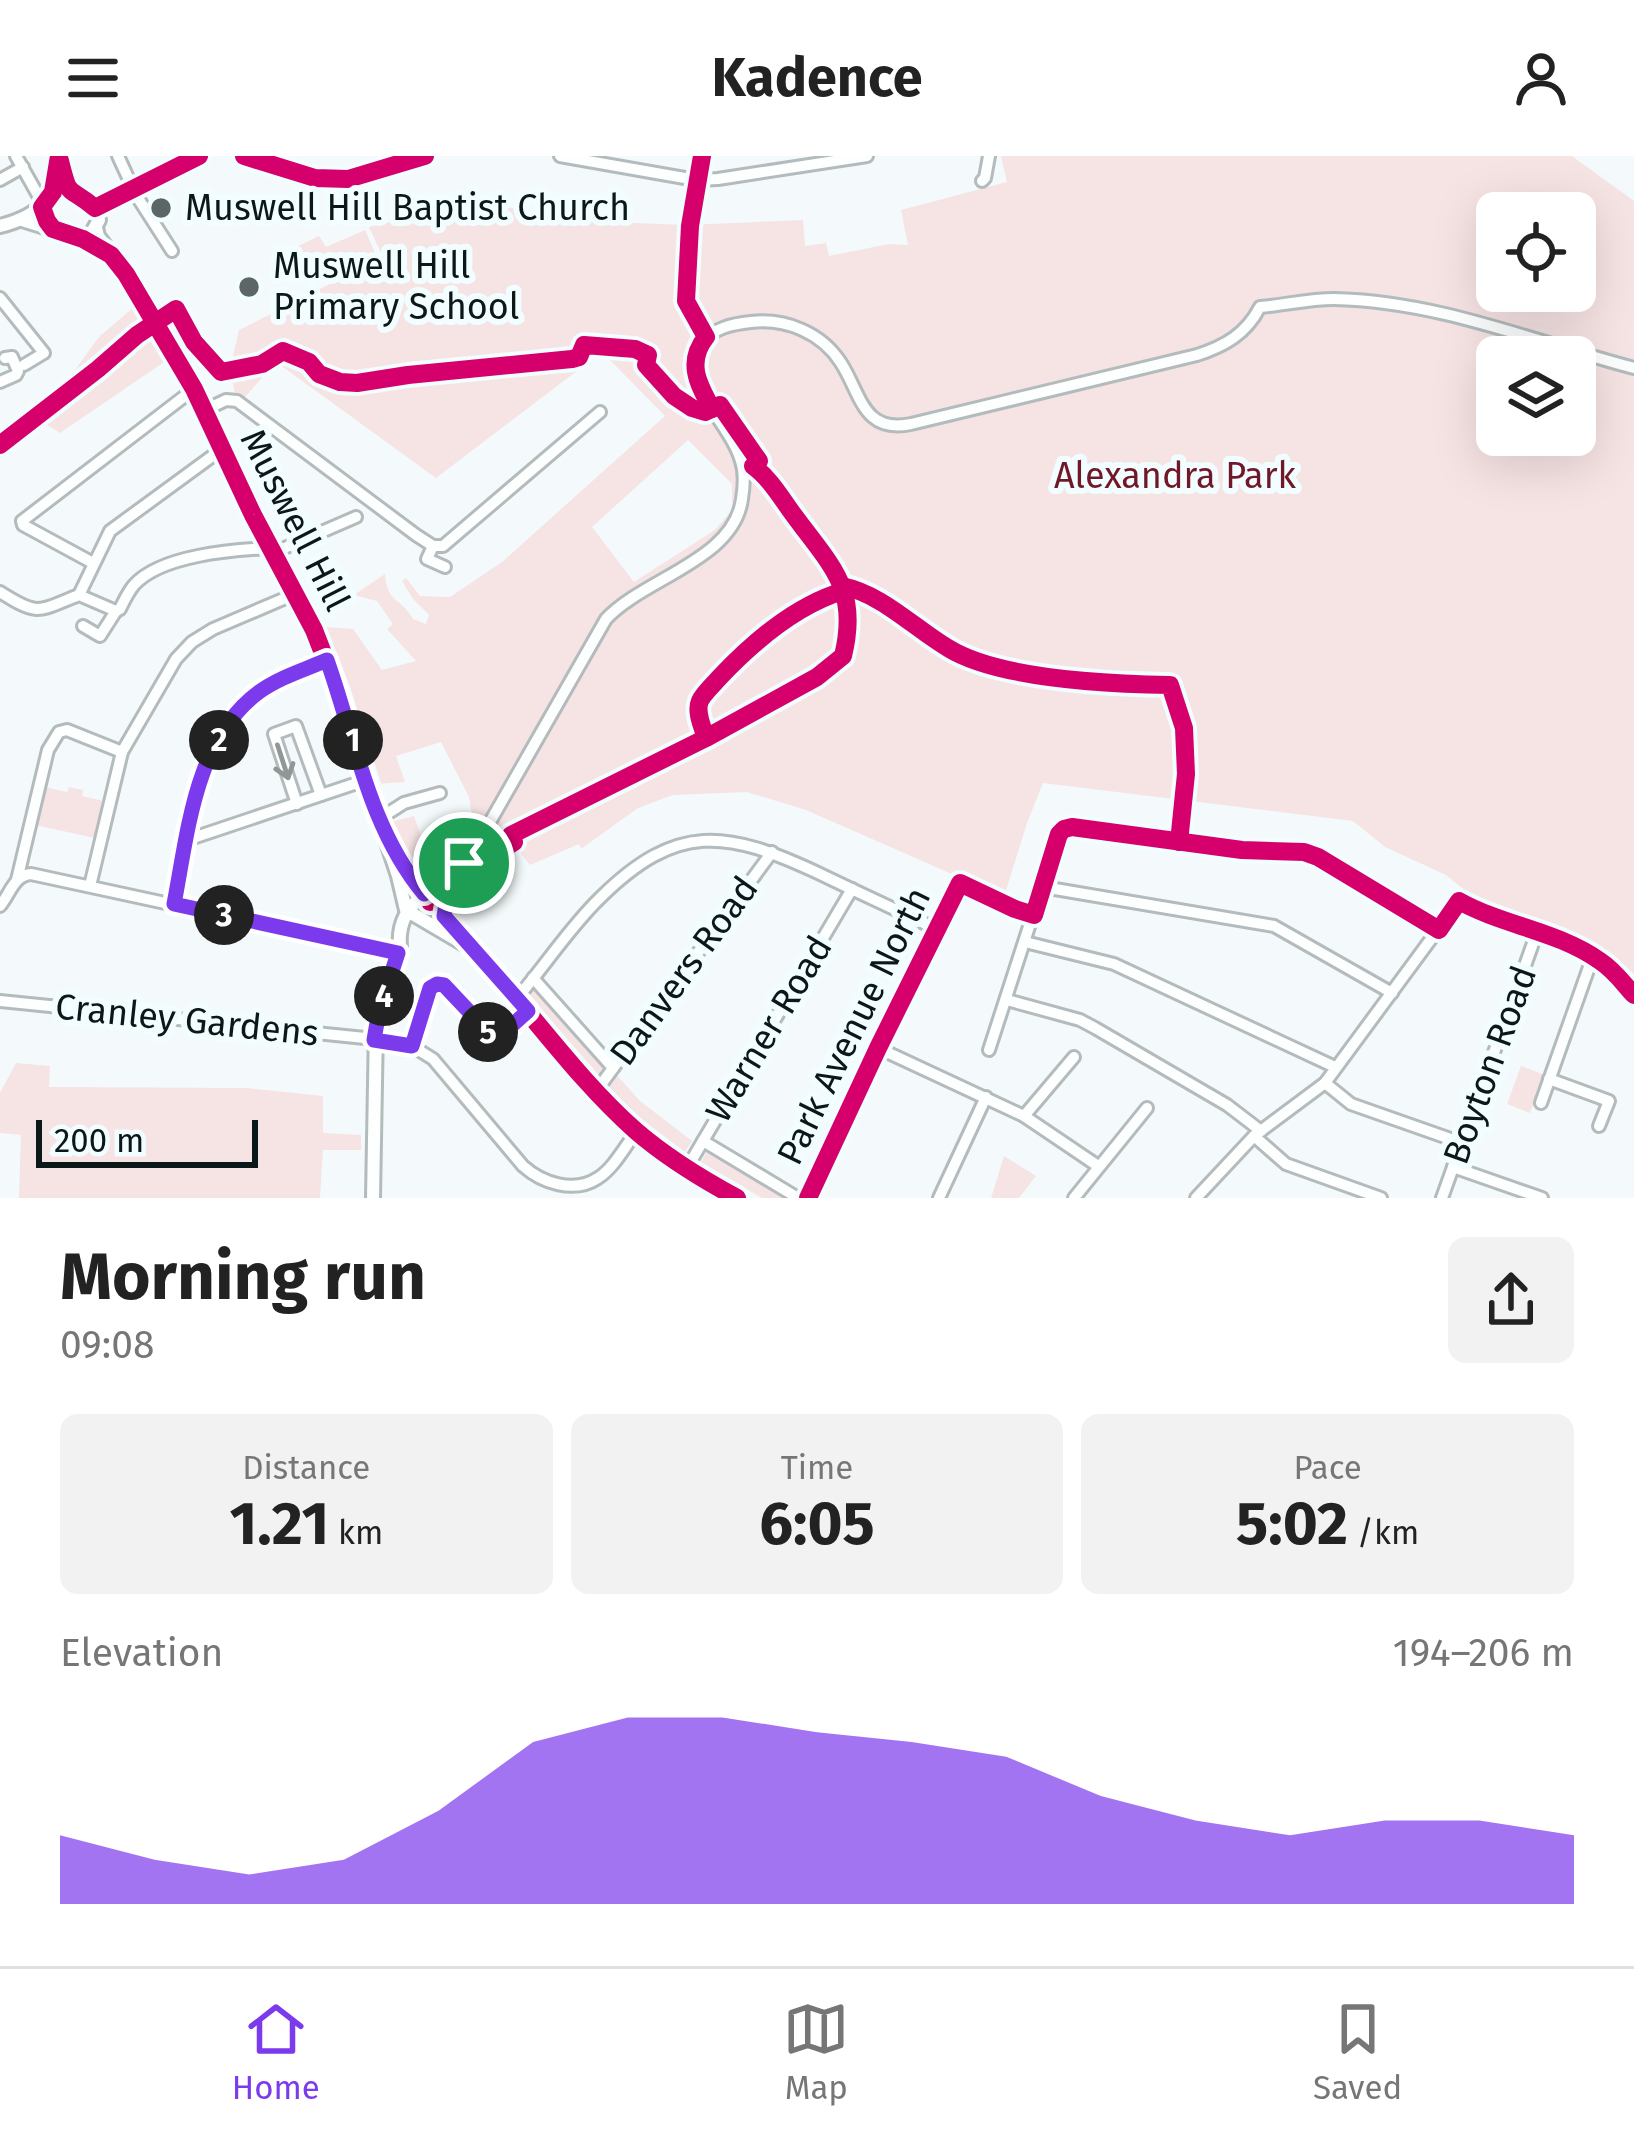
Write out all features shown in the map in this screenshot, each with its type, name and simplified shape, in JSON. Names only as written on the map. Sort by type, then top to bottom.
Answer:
[{"type":"main road","points":[[59,156],[64,185],[97,219],[83,238]]},
{"type":"main road","points":[[53,229],[46,221],[47,199],[59,156]]},
{"type":"main road","points":[[0,226],[22,220],[47,199],[70,192]]},
{"type":"main road","name":"Muswell Hill","points":[[97,219],[98,236],[140,297],[205,410],[327,660],[381,826],[418,906],[444,916],[474,950]]},
{"type":"main road","name":"Muswell Hill","points":[[22,220],[83,238],[111,255]]},
{"type":"main road","name":"Muswell Hill","points":[[381,826],[418,906]]},
{"type":"main road","points":[[444,916],[455,878]]},
{"type":"main road","points":[[373,1198],[374,1040],[399,940],[418,906],[474,950],[637,1131],[737,1198]]},
{"type":"main road","points":[[397,947],[423,930],[448,933]]},
{"type":"street","points":[[118,156],[172,251]]},
{"type":"street","points":[[97,219],[114,200],[199,156]]},
{"type":"street","points":[[244,156],[348,179],[401,159],[425,156]]},
{"type":"street","points":[[560,156],[696,180],[867,156]]},
{"type":"street","points":[[696,180],[702,156]]},
{"type":"street","points":[[982,181],[989,156]]},
{"type":"street","points":[[0,180],[22,166],[47,199]]},
{"type":"street","points":[[0,298],[44,352],[25,365]]},
{"type":"street","points":[[418,906],[455,878],[606,620],[620,606],[714,546],[737,518],[742,463],[694,368],[700,343],[722,327],[764,320],[810,333],[838,359],[863,408],[892,426],[1197,356],[1233,340],[1260,307],[1307,300],[1382,303],[1427,311],[1511,330],[1634,368]]},
{"type":"street","points":[[0,382],[18,370],[12,357],[5,358]]},
{"type":"street","points":[[93,563],[22,521],[194,389]]},
{"type":"street","points":[[205,410],[226,400],[238,401],[433,546],[450,542],[600,412]]},
{"type":"street","points":[[79,596],[115,526],[222,449]]},
{"type":"street","points":[[83,626],[100,636],[132,587],[165,566],[222,552],[271,550],[356,517]]},
{"type":"street","points":[[433,546],[427,559],[445,567]]},
{"type":"street","points":[[0,592],[24,608],[41,611],[79,596],[116,610]]},
{"type":"street","points":[[90,886],[122,752],[176,659],[214,629],[295,594]]},
{"type":"street","points":[[174,904],[197,790],[213,750],[236,714],[256,694],[327,660]]},
{"type":"street","points":[[297,804],[274,734],[296,726],[321,795]]},
{"type":"street","points":[[0,906],[18,878],[52,740],[67,730],[122,752]]},
{"type":"street","points":[[187,840],[366,780]]},
{"type":"street","points":[[381,826],[404,802],[440,794]]},
{"type":"street","points":[[989,1050],[1064,829],[1242,850],[1304,852],[1439,930]]},
{"type":"street","points":[[517,998],[596,901],[627,873],[657,854],[694,841],[731,840],[772,852],[936,929]]},
{"type":"street","name":"Danvers Road","points":[[597,1090],[772,852]]},
{"type":"street","points":[[418,906],[464,863]]},
{"type":"street","points":[[18,878],[31,874],[397,947]]},
{"type":"street","name":"Park Avenue North","points":[[808,1198],[960,883]]},
{"type":"street","points":[[1043,886],[1274,926],[1392,993]]},
{"type":"street","name":"Warner Road","points":[[687,1168],[852,889]]},
{"type":"street","points":[[1198,1197],[1258,1133],[1325,1083],[1459,901],[1593,956],[1634,995]]},
{"type":"street","name":"Boyton Road","points":[[1442,1198],[1537,932]]},
{"type":"street","points":[[1025,942],[1114,964],[1335,1067]]},
{"type":"street","points":[[1541,1102],[1593,956]]},
{"type":"street","points":[[533,978],[613,1068]]},
{"type":"street","points":[[528,1011],[495,1037],[444,985],[437,984],[430,988],[412,1046],[439,1065],[523,1166],[550,1183],[574,1186],[596,1180],[637,1131]]},
{"type":"street","points":[[1007,1000],[1080,1020],[1227,1105],[1286,1165],[1381,1198]]},
{"type":"street","name":"Cranley Gardens","points":[[0,1001],[412,1046]]},
{"type":"street","points":[[878,1048],[1024,1116],[1098,1166]]},
{"type":"street","points":[[1024,1116],[1074,1057]]},
{"type":"street","points":[[1550,1079],[1611,1095],[1599,1126]]},
{"type":"street","points":[[1325,1083],[1352,1104],[1462,1143]]},
{"type":"street","points":[[939,1198],[986,1097]]},
{"type":"street","points":[[1074,1198],[1147,1108]]},
{"type":"street","points":[[703,1141],[798,1198]]},
{"type":"street","points":[[1453,1167],[1542,1198]]},
{"type":"green space","name":"Alexandra Park","points":[[1001,156],[1572,156],[1634,201],[1634,974],[1584,941],[1477,900],[1446,875],[1385,847],[1353,821],[1043,783],[1003,900],[806,810],[747,792],[673,795],[638,808],[581,849],[579,844],[530,865],[501,828],[486,822],[476,838],[469,797],[441,742],[396,756],[405,782],[376,784],[324,627],[353,629],[382,670],[416,661],[387,629],[393,624],[377,601],[354,595],[385,574],[392,596],[413,619],[426,624],[429,615],[402,581],[406,578],[420,596],[450,597],[502,562],[665,416],[602,352],[436,478],[276,362],[245,397],[235,394],[230,369],[239,330],[383,257],[369,227],[422,214],[492,205],[608,222],[687,225],[803,220],[805,246],[826,243],[829,256],[889,244],[908,245],[901,210],[1007,182]],"holes":[[[688,440],[732,484],[732,510],[715,530],[634,582],[592,527]]]},
{"type":"green space","points":[[365,230],[377,257],[313,283],[296,247],[319,236],[326,247]]},
{"type":"green space","points":[[135,306],[167,360],[60,433],[38,419],[0,450],[0,429],[72,374],[99,337]]},
{"type":"green space","points":[[45,787],[83,790],[82,796],[104,801],[95,838],[35,825]]},
{"type":"green space","points":[[414,816],[427,853],[466,839],[469,848],[424,867],[409,861],[387,823]]},
{"type":"green space","points":[[537,987],[640,1101],[692,1141],[685,1152],[631,1111],[528,995]]},
{"type":"green space","points":[[16,1063],[50,1066],[49,1087],[247,1088],[323,1096],[323,1133],[361,1135],[361,1150],[323,1150],[320,1198],[19,1198],[21,1135],[0,1133],[0,1093]]},
{"type":"green space","points":[[1521,1066],[1545,1075],[1530,1113],[1507,1104]]},
{"type":"green space","points":[[708,1150],[787,1198],[762,1198],[701,1162]]},
{"type":"green space","points":[[1004,1156],[1036,1176],[1019,1198],[991,1198]]},
{"type":"cycle path","points":[[59,156],[53,192],[42,207],[47,221],[53,229],[111,255],[194,389],[314,630],[383,832]]},
{"type":"cycle path","points":[[60,161],[68,187],[95,208],[199,156]]},
{"type":"cycle path","points":[[244,156],[315,178],[348,179],[425,156]]},
{"type":"cycle path","points":[[702,156],[690,226],[686,301],[706,337],[695,364],[712,409]]},
{"type":"cycle path","points":[[0,445],[176,309],[194,342],[221,372],[262,364],[283,351],[309,362],[319,374],[357,383],[572,359],[579,357],[584,345],[635,349],[648,355],[646,365],[692,408],[705,412],[720,405],[759,461],[753,466],[776,490],[839,581],[848,614],[843,656],[817,677],[706,738],[511,835],[514,842],[493,855],[490,851],[477,861],[465,862],[430,902]]},
{"type":"cycle path","points":[[842,586],[884,604],[948,648],[995,667],[1056,678],[1170,685],[1184,728],[1186,774],[1179,842]]},
{"type":"cycle path","points":[[706,738],[700,720],[703,695],[775,627],[843,591]]},
{"type":"cycle path","points":[[808,1198],[960,883],[1034,915],[1059,834],[1072,827],[1242,850],[1304,852],[1439,930],[1459,901],[1567,942],[1605,965],[1634,995]]},
{"type":"cycle path","points":[[474,950],[636,1131],[737,1198]]},
{"type":"place","name":"Muswell Hill Baptist Church","points":[[161,208]]},
{"type":"place","name":"Muswell Hill Primary School","points":[[249,287]]},
{"type":"route","points":[[327,660],[383,832],[404,871],[424,894],[464,863],[448,892],[444,916],[528,1011],[497,1037],[444,985],[437,984],[430,988],[412,1046],[374,1040],[398,953],[174,904],[197,790],[213,750],[236,714],[256,694],[327,660]]}]
